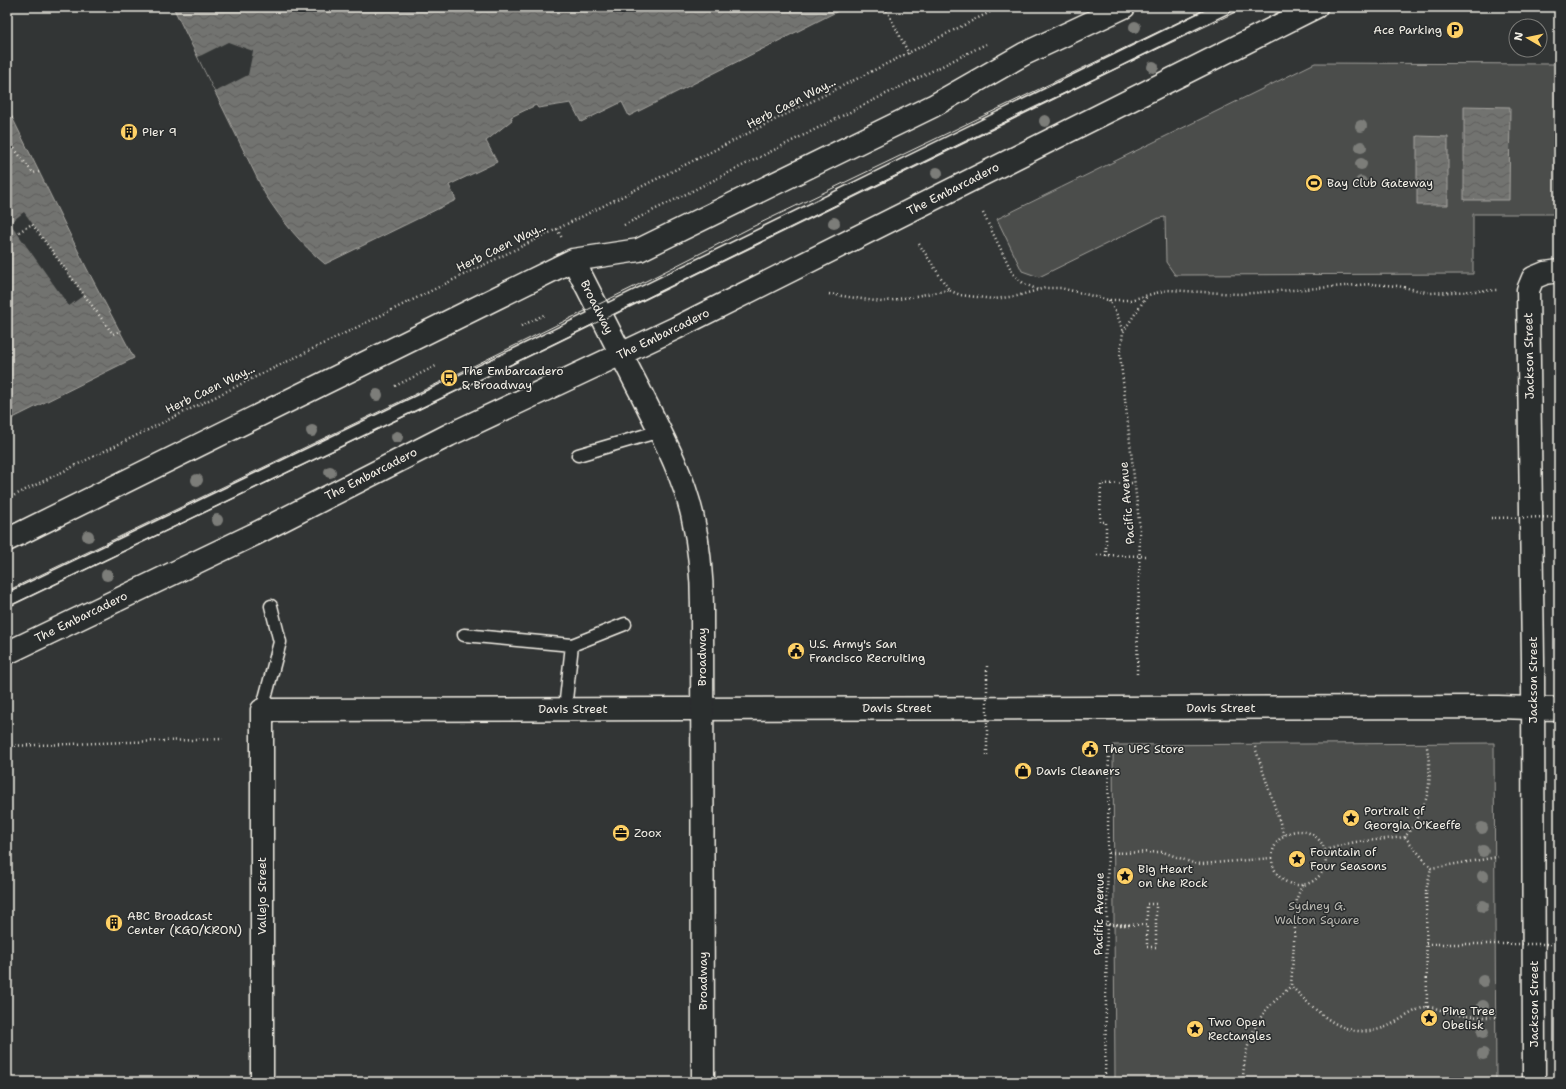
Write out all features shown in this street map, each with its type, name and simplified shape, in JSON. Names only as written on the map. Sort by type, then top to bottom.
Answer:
[{"type":"main road","points":[[7,540],[573,260],[639,250],[933,106],[1024,54],[1124,7]]},
{"type":"main road","name":"The Embarcadero","points":[[7,653],[253,535],[449,435],[622,355],[1316,7]]},
{"type":"main road","name":"Broadway","points":[[573,260],[660,431],[682,483],[692,513],[698,544],[702,577],[703,1082]]},
{"type":"main road","name":"Jackson Street","points":[[1534,1082],[1533,709],[1528,290],[1533,278],[1544,273],[1559,271]]},
{"type":"main road","name":"Davis Street","points":[[262,710],[1498,707],[1559,709]]},
{"type":"main road","name":"Vallejo Street","points":[[262,710],[262,1082]]},
{"type":"lane","points":[[7,600],[600,314],[1226,7]]},
{"type":"lane","points":[[578,455],[660,431]]},
{"type":"lane","points":[[262,710],[280,642],[271,606]]},
{"type":"lane","points":[[464,635],[572,645],[625,624]]},
{"type":"lane","points":[[565,709],[572,645]]},
{"type":"path","points":[[885,7],[909,54]]},
{"type":"path","name":"Herb Caen Way...","points":[[7,498],[557,229],[909,54],[1000,7]]},
{"type":"path","points":[[626,224],[993,41]]},
{"type":"path","points":[[7,139],[33,173],[39,172]]},
{"type":"path","points":[[983,213],[1013,274],[1023,283],[1038,290]]},
{"type":"path","points":[[19,232],[32,224],[113,334],[121,331]]},
{"type":"path","points":[[919,244],[949,290],[960,295],[994,300],[1017,296],[1044,288],[1061,288],[1108,300],[1130,300],[1168,290],[1239,294],[1371,284],[1398,286],[1430,293],[1497,290]]},
{"type":"path","points":[[829,294],[882,302],[949,290]]},
{"type":"path","name":"Pacific Avenue","points":[[1123,332],[1148,296]]},
{"type":"path","name":"Pacific Avenue","points":[[1108,300],[1118,317],[1123,332],[1120,355],[1122,382],[1140,530],[1137,674]]},
{"type":"path","points":[[521,326],[544,315]]},
{"type":"path","points":[[396,386],[436,366]]},
{"type":"path","points":[[1106,556],[1106,522],[1100,522],[1101,484],[1135,483]]},
{"type":"path","points":[[1491,518],[1559,517]]},
{"type":"path","points":[[1097,555],[1146,556]]},
{"type":"path","points":[[987,666],[987,755]]},
{"type":"path","points":[[7,746],[223,739]]},
{"type":"path","name":"Pacific Avenue","points":[[1105,1082],[1109,853],[1109,747]]},
{"type":"path","points":[[1255,747],[1284,835]]},
{"type":"path","points":[[1325,850],[1356,842],[1405,837],[1418,820],[1427,797],[1431,771],[1427,747]]},
{"type":"path","points":[[1299,830],[1307,832],[1321,842],[1325,850],[1325,865],[1322,872],[1310,883],[1302,885],[1284,881],[1278,875],[1271,858],[1273,849],[1284,835],[1299,830]]},
{"type":"path","points":[[1405,837],[1431,868]]},
{"type":"path","points":[[1109,853],[1163,852],[1188,862],[1202,864],[1271,858]]},
{"type":"path","points":[[1431,868],[1498,857]]},
{"type":"path","points":[[1427,1007],[1426,891],[1431,868]]},
{"type":"path","points":[[1243,1082],[1245,1058],[1255,1028],[1263,1013],[1292,986],[1297,898],[1302,885]]},
{"type":"path","points":[[1147,904],[1156,904],[1156,947],[1147,947],[1147,925],[1147,904]]},
{"type":"path","points":[[1101,924],[1147,925]]},
{"type":"path","points":[[1108,925],[1130,925]]},
{"type":"path","points":[[1426,944],[1559,944]]},
{"type":"path","points":[[1292,986],[1321,1014],[1346,1029],[1362,1032],[1370,1032],[1387,1026],[1427,1007],[1474,1018],[1498,1017]]},
{"type":"green space","name":"Bay Club Gateway","points":[[1315,63],[1559,64],[1559,214],[1473,214],[1473,274],[1175,275],[1166,262],[1165,217],[1159,218],[1039,277],[1022,271],[997,219]]},
{"type":"green space","name":"Sydney G. Walton Square","points":[[1494,743],[1496,1082],[1115,1082],[1113,745]]},
{"type":"water","points":[[173,7],[846,7],[629,116],[622,102],[581,122],[571,103],[538,108],[536,105],[511,117],[512,120],[486,141],[497,162],[449,185],[456,200],[325,264],[292,232],[265,194]]},
{"type":"water","points":[[1464,106],[1510,107],[1509,200],[1464,200]]},
{"type":"water","points":[[7,107],[86,267],[134,358],[7,421]]},
{"type":"water","points":[[1417,136],[1448,137],[1448,205],[1417,205]]},
{"type":"pier","points":[[228,42],[253,51],[248,75],[215,92],[198,57]]},
{"type":"pier","points":[[24,212],[84,295],[69,306],[10,223]]},
{"type":"tram line","points":[[7,591],[449,378],[750,228],[1210,7]]},
{"type":"tram line","points":[[7,607],[439,400],[1035,107],[1246,7]]},
{"type":"place","name":"Ace Parking","points":[[1455,30]]},
{"type":"place","name":"Pier 9","points":[[129,132]]},
{"type":"place","name":"Bay Club Gateway","points":[[1314,183]]},
{"type":"place","name":"The Embarcadero & Broadway","points":[[449,378]]},
{"type":"place","name":"U.S. Army's San Francisco Recruiting","points":[[796,651]]},
{"type":"place","name":"The UPS Store","points":[[1090,749]]},
{"type":"place","name":"Davis Cleaners","points":[[1023,771]]},
{"type":"place","name":"Portrait of Georgia O'Keeffe","points":[[1351,818]]},
{"type":"place","name":"Zoox","points":[[621,833]]},
{"type":"place","name":"Fountain of Four Seasons","points":[[1297,859]]},
{"type":"place","name":"Big Heart on the Rock","points":[[1125,876]]},
{"type":"place","name":"ABC Broadcast Center (KGO/KRON)","points":[[114,923]]},
{"type":"place","name":"Pine Tree Obelisk","points":[[1429,1018]]},
{"type":"place","name":"Two Open Rectangles","points":[[1195,1029]]}]
